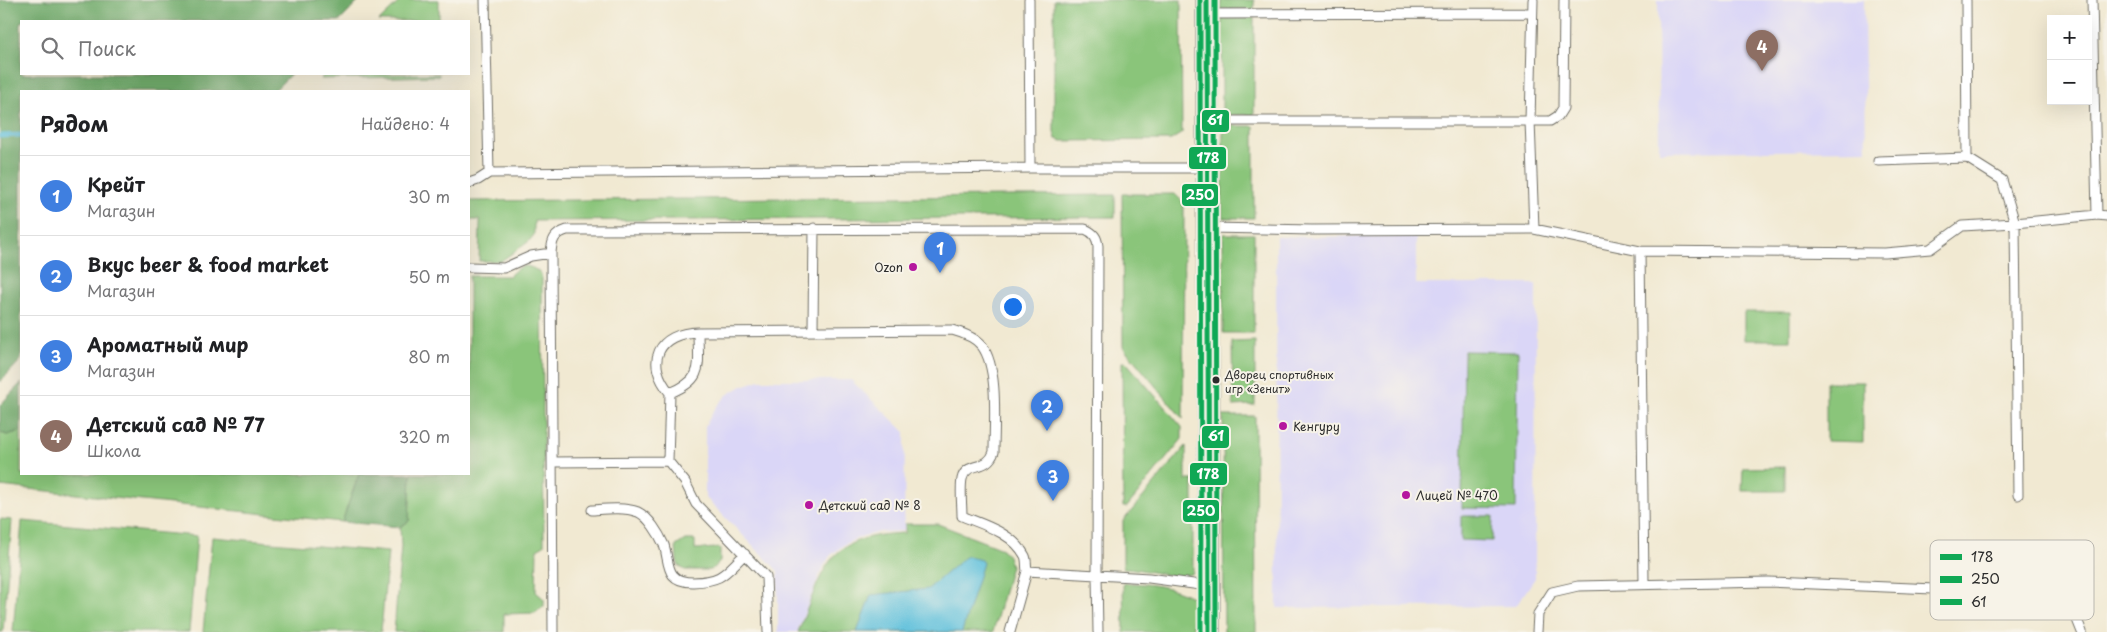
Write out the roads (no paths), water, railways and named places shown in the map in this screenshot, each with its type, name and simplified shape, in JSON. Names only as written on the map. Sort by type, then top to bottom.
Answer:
[{"type":"street","points":[[1207,7],[1209,632]]},
{"type":"lane","points":[[485,0],[489,173]]},
{"type":"lane","points":[[1029,0],[1030,168]]},
{"type":"lane","points":[[1532,0],[1530,121],[1534,229]]},
{"type":"lane","points":[[1207,121],[1550,121],[1558,116],[1563,108],[1564,0]]},
{"type":"lane","points":[[1966,0],[1966,158]]},
{"type":"lane","points":[[2092,0],[2097,215]]},
{"type":"lane","points":[[1207,7],[1532,13]]},
{"type":"lane","points":[[1878,161],[1966,158],[2002,180],[2015,223],[2018,495]]},
{"type":"lane","points":[[470,183],[489,173],[1207,168]]},
{"type":"lane","points":[[1208,228],[1312,230],[1534,229],[1640,251],[1885,253],[1930,249],[1962,226],[2097,215],[2107,216]]},
{"type":"lane","points":[[814,228],[814,330]]},
{"type":"lane","points":[[553,632],[551,242],[557,233],[567,230],[814,228],[1084,229],[1092,232],[1097,239],[1098,632]]},
{"type":"lane","points":[[1640,251],[1644,584]]},
{"type":"lane","points":[[470,268],[504,268],[531,256],[551,253]]},
{"type":"lane","points":[[768,632],[766,577],[696,504],[684,482],[668,461],[670,393],[662,383],[658,373],[658,356],[663,344],[672,337],[698,332],[952,330],[968,334],[981,345],[989,358],[993,374],[994,452],[992,460],[967,470],[962,478],[962,516],[1000,532],[1013,542],[1025,557],[1027,572],[1010,632]]},
{"type":"lane","points":[[670,393],[694,380],[698,369],[698,332]]},
{"type":"lane","points":[[553,462],[668,461]]},
{"type":"lane","points":[[592,510],[622,509],[638,512],[649,521],[658,533],[664,546],[669,569],[675,578],[684,582],[716,580],[745,554]]},
{"type":"lane","points":[[1027,572],[1098,574],[1149,578],[1209,586]]},
{"type":"lane","points":[[1537,632],[1538,614],[1552,592],[1578,586],[1769,582],[1930,589]]},
{"type":"lane","points":[[2077,620],[2082,632]]},
{"type":"water","points":[[966,556],[981,560],[983,563],[962,632],[857,632],[871,595],[928,589]]},
{"type":"waterway","points":[[0,136],[20,135]]},
{"type":"place","name":"Детский сад № 77","points":[[1762,71]]},
{"type":"place","name":"Ozon","points":[[913,267]]},
{"type":"place","name":"Крейт","points":[[940,273]]},
{"type":"place","name":"Дворец спортивных игр «Зенит»","points":[[1216,380]]},
{"type":"place","name":"Кенгуру","points":[[1283,426]]},
{"type":"place","name":"Вкус beer & food market","points":[[1047,431]]},
{"type":"place","name":"Лицей № 470","points":[[1406,495]]},
{"type":"place","name":"Ароматный мир","points":[[1053,501]]},
{"type":"place","name":"Детский сад № 8","points":[[809,505]]}]
